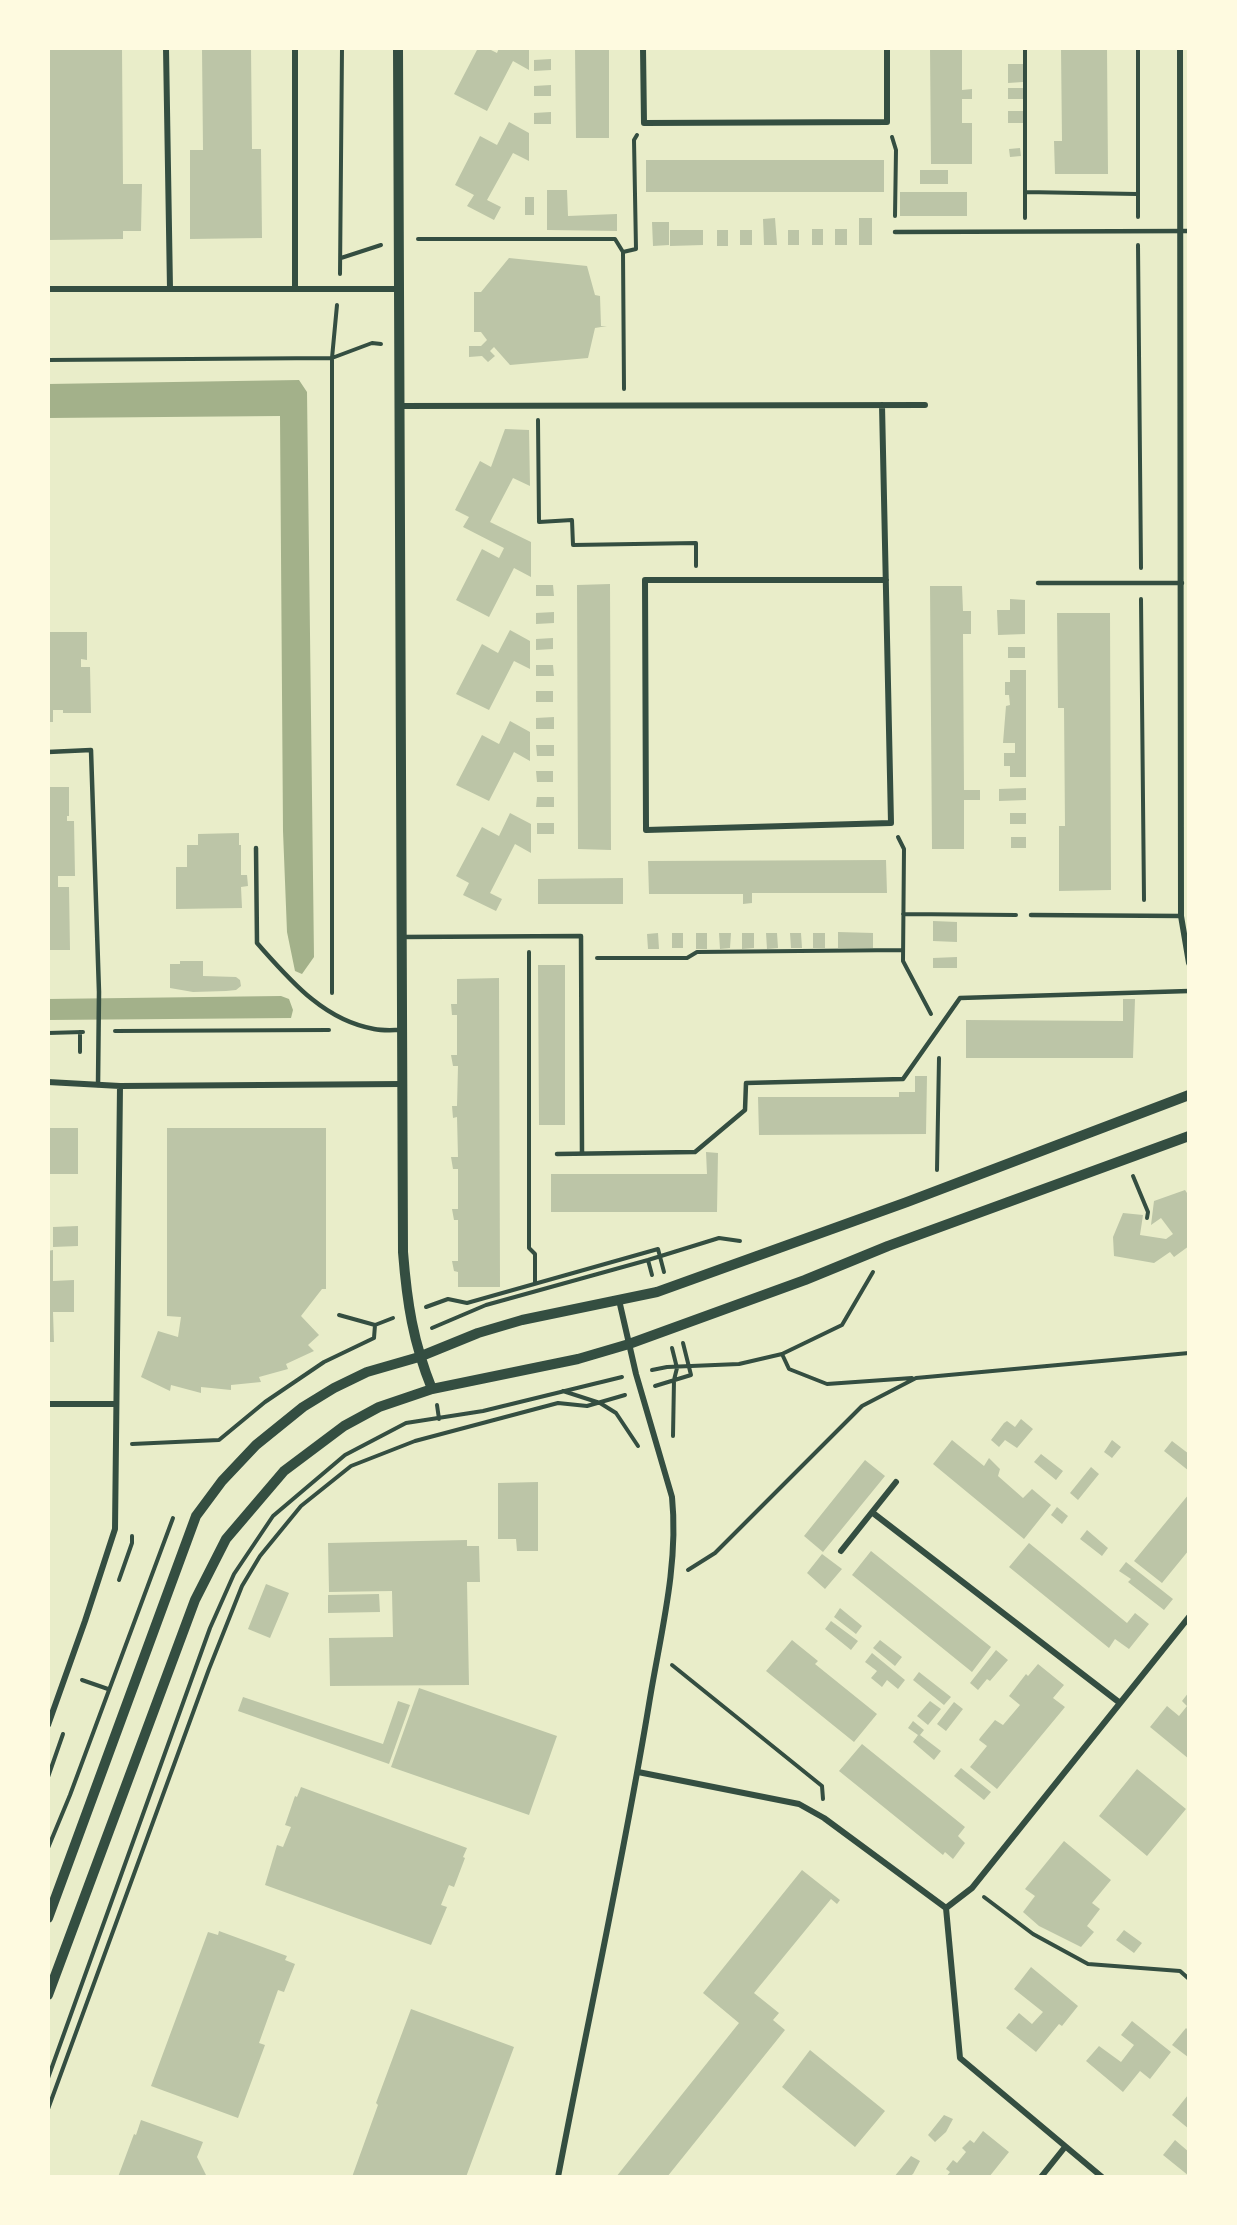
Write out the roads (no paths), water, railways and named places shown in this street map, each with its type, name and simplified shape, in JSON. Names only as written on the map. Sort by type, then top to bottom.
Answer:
[{"type":"street","points":[[166,48],[170,289]]},
{"type":"street","points":[[295,48],[295,288]]},
{"type":"street","points":[[398,48],[403,1252],[409,1313],[419,1357],[432,1389]]},
{"type":"street","points":[[643,48],[644,123],[887,122],[887,48]]},
{"type":"street","points":[[1180,48],[1181,403],[1185,569],[1182,583],[1185,875],[1181,916],[1189,963]]},
{"type":"street","points":[[48,289],[399,288]]},
{"type":"street","points":[[882,405],[886,580],[891,824],[646,830],[645,580],[886,580]]},
{"type":"street","points":[[400,406],[925,405]]},
{"type":"street","points":[[48,1082],[98,1086],[402,1084]]},
{"type":"street","points":[[48,1725],[115,1529],[120,1086]]},
{"type":"street","points":[[48,1918],[196,1516],[222,1481],[256,1445],[303,1407],[367,1372],[419,1357],[478,1333],[522,1320],[669,1288],[937,1191],[1189,1095]]},
{"type":"street","points":[[48,1995],[195,1600],[226,1539],[284,1471],[344,1426],[379,1407],[432,1389],[578,1359],[629,1344],[1189,1136]]},
{"type":"street","points":[[558,2177],[638,1772],[670,1582],[672,1497],[636,1374],[619,1300]]},
{"type":"street","points":[[48,1404],[115,1404]]},
{"type":"street","points":[[841,1551],[896,1482]]},
{"type":"street","points":[[873,1513],[1120,1703]]},
{"type":"street","points":[[946,1908],[972,1888],[1189,1617]]},
{"type":"street","points":[[638,1772],[799,1804],[824,1818],[946,1908],[960,2058],[1102,2177]]},
{"type":"street","points":[[1041,2177],[1065,2147]]},
{"type":"lane","points":[[895,232],[1189,231]]},
{"type":"lane","points":[[1038,583],[1182,583]]},
{"type":"lane","points":[[48,752],[91,750],[100,1023],[98,1086]]},
{"type":"lane","points":[[256,848],[257,943],[296,986],[332,1014],[374,1029],[402,1030]]},
{"type":"lane","points":[[1032,915],[1181,916]]},
{"type":"lane","points":[[402,937],[581,936],[582,1153]]},
{"type":"lane","points":[[557,1154],[695,1152],[745,1110],[746,1083],[903,1079],[960,998],[1189,991]]}]
